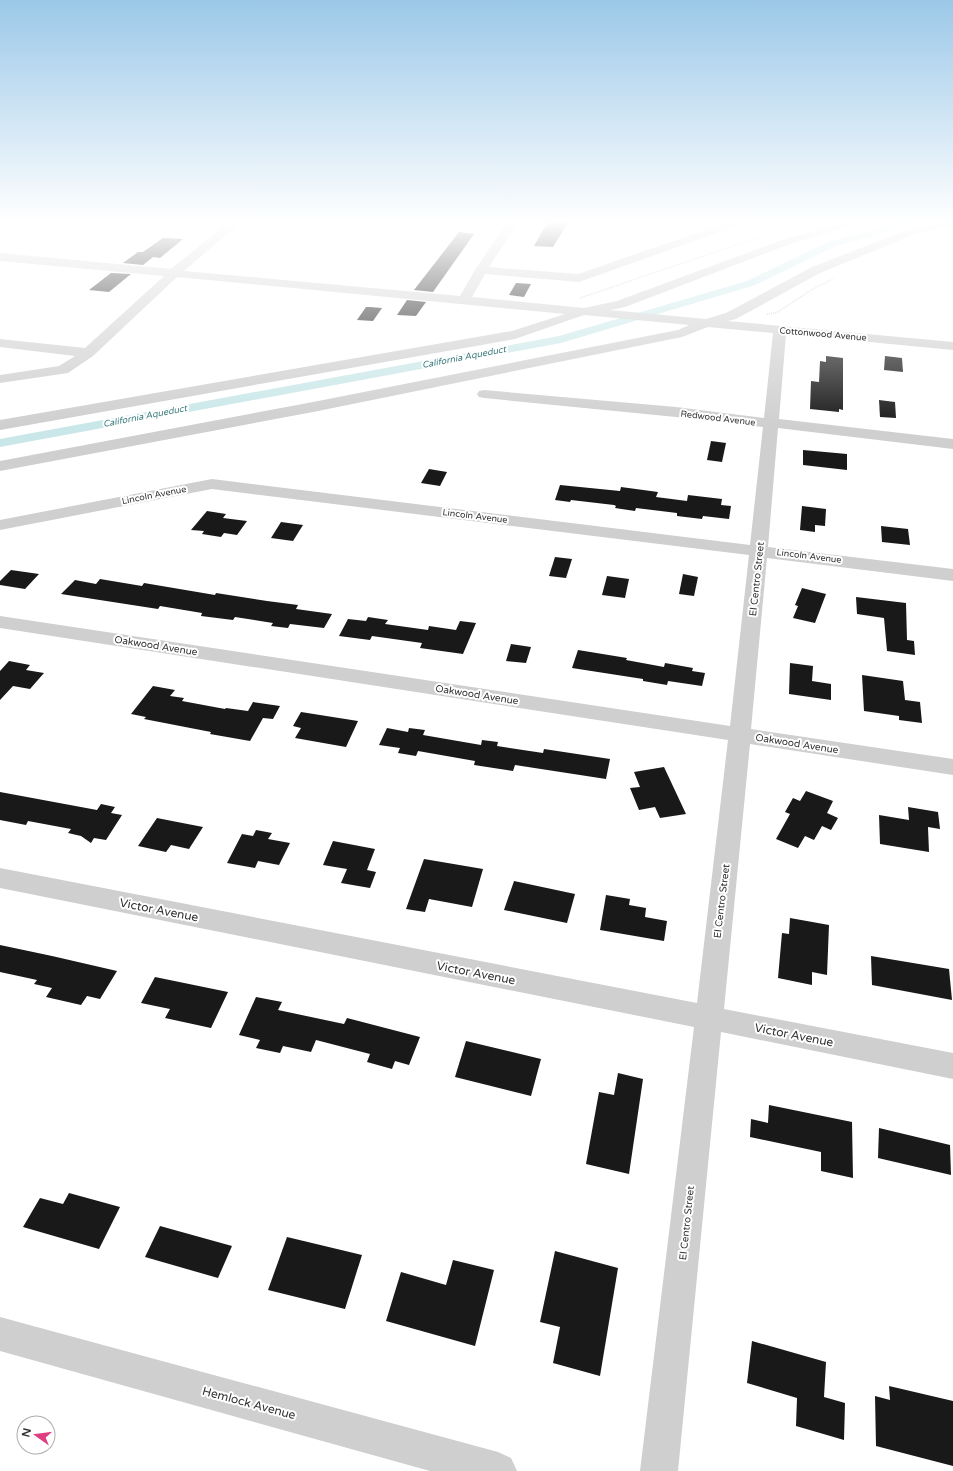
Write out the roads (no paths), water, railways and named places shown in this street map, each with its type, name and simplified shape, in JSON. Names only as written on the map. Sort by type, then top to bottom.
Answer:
[{"type":"street","points":[[0,379],[63,370],[88,353],[156,290]]},
{"type":"street","name":"Cottonwood Avenue","points":[[346,290],[464,301],[583,306],[617,315],[953,346]]},
{"type":"street","points":[[464,301],[470,290]]},
{"type":"street","points":[[0,425],[515,335],[583,306],[620,304],[658,290]]},
{"type":"street","points":[[0,466],[321,406],[682,333],[706,323],[738,313],[780,290]]},
{"type":"street","name":"El Centro Street","points":[[659,1471],[740,734],[780,330]]},
{"type":"street","points":[[0,343],[88,353]]},
{"type":"street","name":"Redwood Avenue","points":[[484,394],[676,412],[953,444]]},
{"type":"street","name":"Lincoln Avenue","points":[[0,525],[212,484],[953,575]]},
{"type":"street","name":"Oakwood Avenue","points":[[0,622],[953,767]]},
{"type":"street","name":"Victor Avenue","points":[[0,878],[708,1019],[953,1066]]},
{"type":"street","name":"Hemlock Avenue","points":[[0,1334],[498,1471]]},
{"type":"waterway","name":"California Aqueduct","points":[[0,443],[561,339],[728,290]]}]
